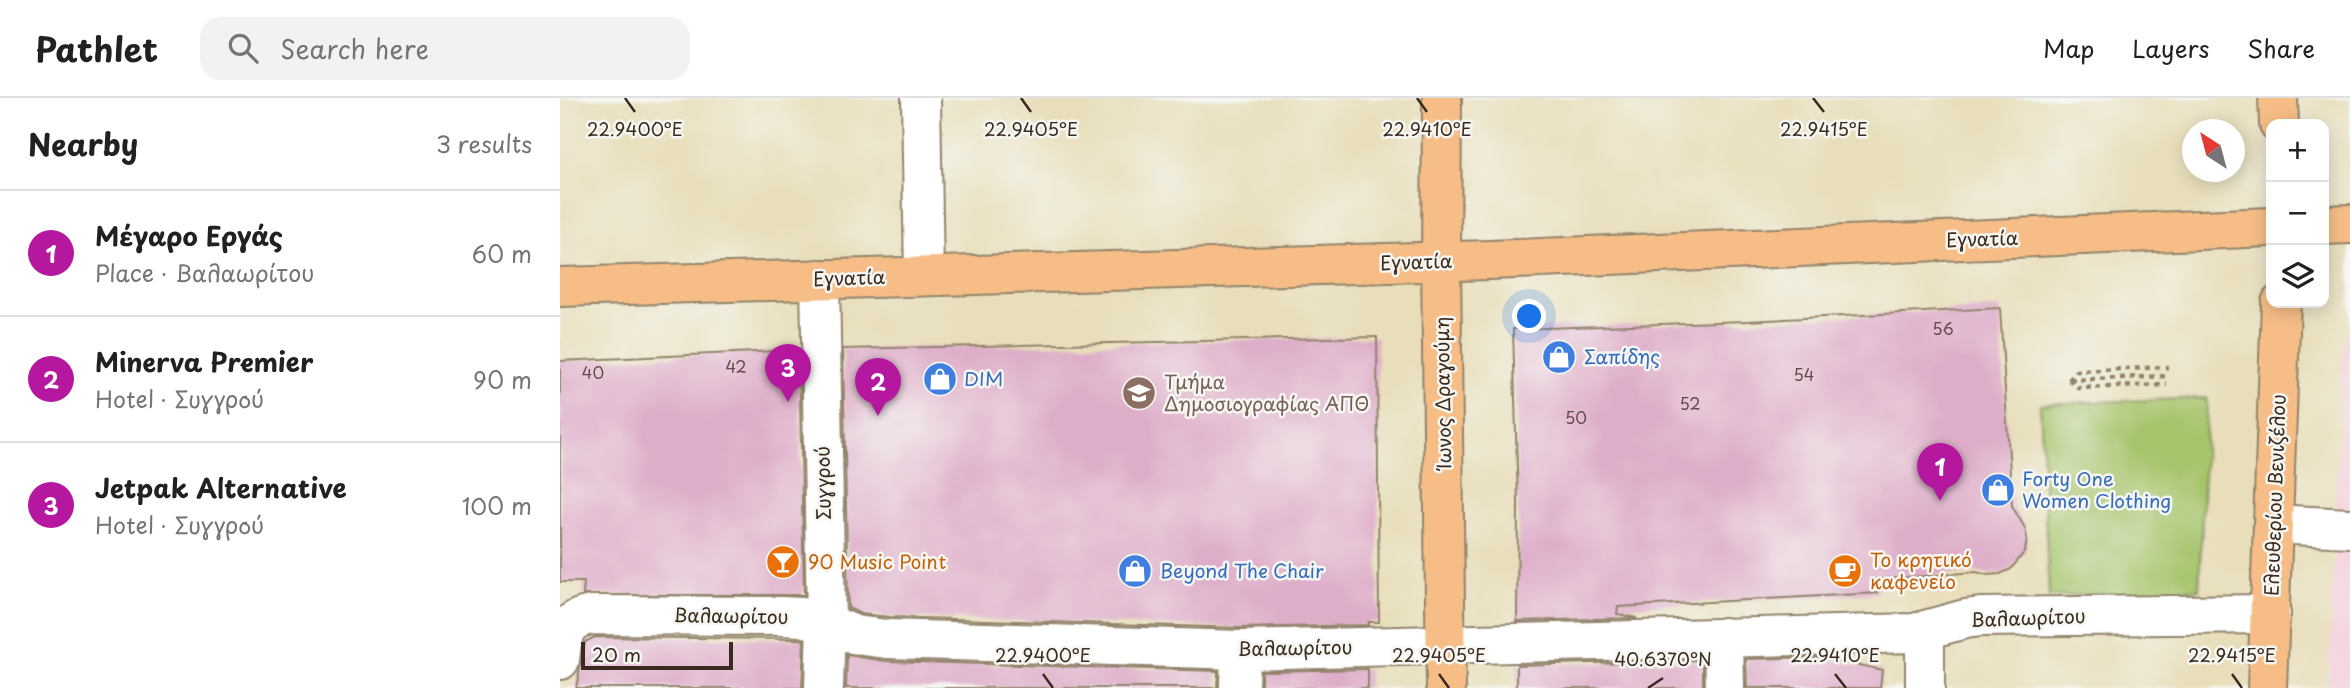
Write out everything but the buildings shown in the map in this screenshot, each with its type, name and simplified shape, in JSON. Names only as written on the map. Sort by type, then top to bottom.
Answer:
[{"type":"main road","name":"Ίωνος Δραγούμη","points":[[1442,98],[1441,261],[1446,688]]},
{"type":"main road","points":[[2278,98],[2279,119]]},
{"type":"main road","points":[[2329,225],[2350,225]]},
{"type":"main road","name":"Εγνατία","points":[[560,287],[1441,261],[2266,227]]},
{"type":"main road","name":"Ελευθερίου Βενιζέλου","points":[[2267,688],[2281,308]]},
{"type":"street","points":[[921,98],[924,276]]},
{"type":"street","name":"Συγγρού","points":[[820,279],[824,688]]},
{"type":"street","points":[[2275,524],[2350,528]]},
{"type":"street","name":"Βαλαωρίτου","points":[[560,660],[564,633],[570,623],[580,617],[592,615],[780,615],[825,623],[855,635],[887,639],[1240,650],[1925,632],[1965,619],[1981,617],[2271,614]]},
{"type":"street","points":[[1925,632],[1925,688]]},
{"type":"street","points":[[1724,637],[1725,688]]},
{"type":"street","points":[[1239,688],[1240,650]]},
{"type":"street","points":[[560,660],[560,666]]},
{"type":"path","points":[[2069,380],[2077,371],[2168,368]]},
{"type":"path","points":[[2069,380],[2168,376]]},
{"type":"path","points":[[2069,380],[2078,388],[2167,385]]},
{"type":"shaded area","points":[[2350,330],[2350,688],[2328,688],[2343,354]]},
{"type":"green space","points":[[2207,398],[2199,589],[2049,597],[2040,404]]},
{"type":"place","name":"Σαπίδης","points":[[1559,357]]},
{"type":"place","name":"DIM","points":[[940,379]]},
{"type":"place","name":"Τμήμα Δημοσιογραφίας ΑΠΘ","points":[[1139,393]]},
{"type":"place","name":"Jetpak Alternative","points":[[788,402]]},
{"type":"place","name":"Minerva Premier","points":[[878,416]]},
{"type":"place","name":"Forty One Women Clothing","points":[[1998,490]]},
{"type":"place","name":"Μέγαρο Εργάς","points":[[1940,501]]},
{"type":"place","name":"90 Music Point","points":[[783,562]]},
{"type":"place","name":"Beyond The Chair","points":[[1135,571]]},
{"type":"place","name":"Το κρητικό καφενείο","points":[[1845,571]]}]
